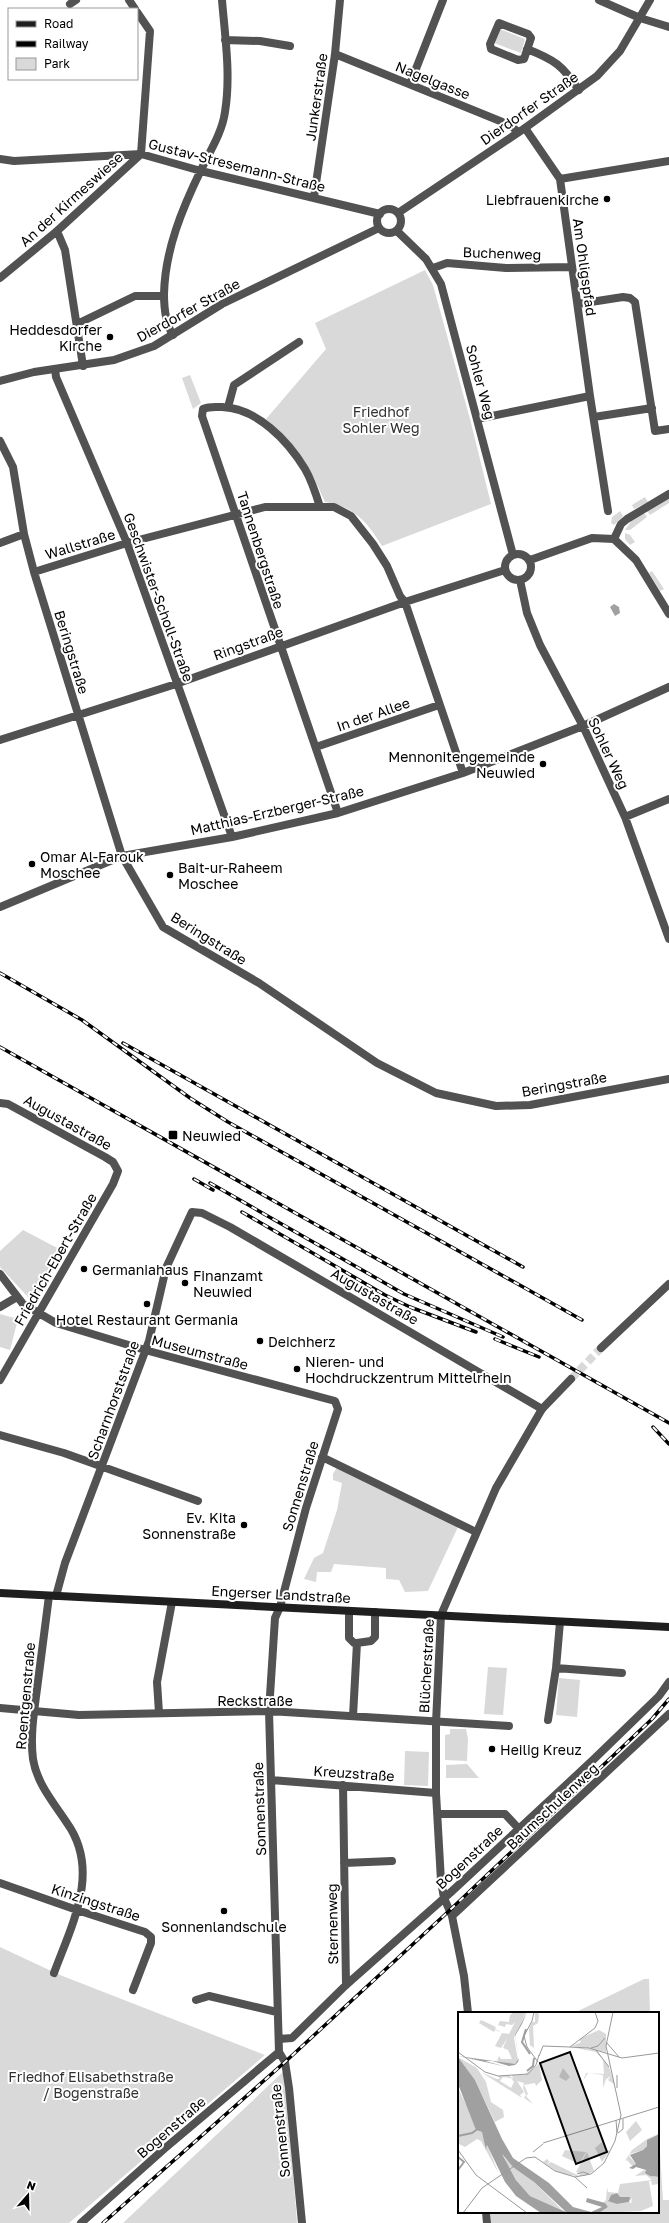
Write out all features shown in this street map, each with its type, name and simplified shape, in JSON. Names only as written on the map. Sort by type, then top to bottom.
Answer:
[{"type":"main road","name":"Engerser Landstraße","points":[[0,1593],[669,1627]]},
{"type":"street","points":[[173,335],[167,324],[164,296],[165,275],[170,250],[177,226],[201,171],[216,143],[225,113],[228,86],[222,0]]},
{"type":"street","name":"Junkerstraße","points":[[314,197],[335,54],[340,0]]},
{"type":"street","points":[[410,84],[443,0]]},
{"type":"street","points":[[599,0],[640,18],[669,27]]},
{"type":"street","name":"Dierdorfer Straße","points":[[398,213],[579,90],[610,64],[620,51],[650,0]]},
{"type":"street","points":[[138,13],[150,31],[141,154]]},
{"type":"street","points":[[499,22],[528,34],[531,38],[527,49],[524,59],[518,60],[491,49],[490,44],[499,22]]},
{"type":"street","points":[[225,40],[260,40],[290,46]]},
{"type":"street","points":[[527,49],[557,63],[565,69],[579,90]]},
{"type":"street","name":"Nagelgasse","points":[[335,54],[522,130]]},
{"type":"street","name":"Am Ohligspfad","points":[[522,130],[560,179],[590,396],[608,511]]},
{"type":"street","name":"Gustav-Stresemann-Straße","points":[[0,163],[141,154],[201,171],[380,214]]},
{"type":"street","name":"An der Kirmeswiese","points":[[0,278],[57,231],[141,154]]},
{"type":"street","name":"Gustav-Stresemann-Straße","points":[[0,159],[14,161]]},
{"type":"street","points":[[560,179],[669,161]]},
{"type":"street","points":[[388,209],[398,213],[401,221],[397,230],[388,233],[379,228],[377,222],[380,214],[388,209]]},
{"type":"street","name":"Dierdorfer Straße","points":[[0,381],[34,372],[83,366],[138,352],[161,343],[199,318],[236,298],[379,228]]},
{"type":"street","name":"Sohler Weg","points":[[397,230],[418,250],[433,268],[443,290],[513,555]]},
{"type":"street","points":[[57,231],[65,250],[83,366]]},
{"type":"street","name":"Buchenweg","points":[[433,268],[447,263],[506,268],[572,267]]},
{"type":"street","points":[[77,324],[135,296],[164,296]]},
{"type":"street","points":[[578,304],[623,297],[630,298],[635,302],[655,431],[669,429]]},
{"type":"street","points":[[299,342],[234,385],[228,407],[257,417],[271,428],[305,470],[320,507]]},
{"type":"street","name":"Geschwister-Scholl-Straße","points":[[55,369],[127,543],[176,684],[232,837]]},
{"type":"street","points":[[477,419],[590,396]]},
{"type":"street","name":"Tannenbergstraße","points":[[228,407],[208,407],[204,409],[202,416],[279,646],[338,812]]},
{"type":"street","points":[[594,417],[652,408]]},
{"type":"street","name":"Beringstraße","points":[[0,441],[13,467],[24,534],[34,572],[122,856],[163,927],[259,983],[377,1063],[436,1093],[496,1106],[530,1105],[669,1078]]},
{"type":"street","points":[[614,539],[618,530],[626,519],[669,494]]},
{"type":"street","name":"Wallstraße","points":[[34,572],[127,543],[236,515],[264,506],[334,507],[351,516],[373,544],[404,602],[463,773]]},
{"type":"street","points":[[0,543],[24,534]]},
{"type":"street","points":[[530,560],[592,538],[606,537],[614,539],[627,549],[645,572],[669,614]]},
{"type":"street","points":[[522,554],[530,560],[532,565],[529,575],[520,580],[511,578],[505,570],[506,561],[513,555],[522,554]]},
{"type":"street","name":"Ringstraße","points":[[0,740],[77,714],[176,684],[404,602],[505,570]]},
{"type":"street","name":"Sohler Weg","points":[[520,580],[528,613],[540,646],[583,726],[625,817],[669,939]]},
{"type":"street","name":"Matthias-Erzberger-Straße","points":[[0,907],[122,856],[232,837],[338,812],[463,773],[583,726],[669,687]]},
{"type":"street","name":"In der Allee","points":[[316,747],[438,704]]},
{"type":"street","points":[[625,817],[669,799]]},
{"type":"street","name":"Augustastraße","points":[[0,1103],[8,1104],[110,1160],[116,1165],[118,1171]]},
{"type":"street","name":"Friedrich-Ebert-Straße","points":[[0,1380],[113,1184],[118,1171]]},
{"type":"street","name":"Augustastraße","points":[[192,1212],[202,1213],[230,1227],[542,1409]]},
{"type":"street","name":"Scharnhorststraße","points":[[53,1596],[145,1350],[166,1268],[192,1212]]},
{"type":"street","name":"Museumstraße","points":[[0,1274],[16,1297],[23,1304],[56,1324],[145,1350],[335,1401]]},
{"type":"street","points":[[601,1348],[669,1284]]},
{"type":"street","points":[[0,1307],[16,1297]]},
{"type":"street","name":"Blücherstraße","points":[[468,2012],[464,1976],[452,1916],[444,1898],[441,1881],[436,1792],[436,1723],[441,1616],[496,1488],[542,1409],[571,1379]]},
{"type":"street","name":"Sonnenstraße","points":[[302,2223],[290,2088],[285,2062],[279,2052],[269,1711],[275,1618],[280,1607],[306,1508],[338,1409],[335,1401]]},
{"type":"street","points":[[0,1435],[102,1466],[198,1501]]},
{"type":"street","points":[[322,1457],[476,1532]]},
{"type":"street","name":"Roentgenstraße","points":[[53,1596],[34,1711],[32,1744],[37,1773],[48,1796],[72,1830],[80,1851],[83,1884],[77,1910],[54,1973]]},
{"type":"street","points":[[159,1713],[157,1682],[172,1602]]},
{"type":"street","points":[[349,1611],[349,1638],[354,1643],[371,1642],[375,1637],[375,1612]]},
{"type":"street","points":[[548,1720],[556,1668],[560,1622]]},
{"type":"street","points":[[353,1716],[357,1643]]},
{"type":"street","points":[[556,1668],[622,1673]]},
{"type":"street","name":"Bogenstraße","points":[[279,2039],[292,2038],[346,1985],[444,1898],[646,1709],[669,1682]]},
{"type":"street","name":"Reckstraße","points":[[0,1708],[79,1715],[269,1711],[436,1723],[509,1726]]},
{"type":"street","name":"Baumschulenweg","points":[[452,1916],[669,1714]]},
{"type":"street","name":"Kreuzstraße","points":[[271,1780],[436,1792]]},
{"type":"street","name":"Sternenweg","points":[[343,1785],[346,1985]]},
{"type":"street","points":[[438,1814],[505,1814],[518,1829]]},
{"type":"street","name":"Sternenweg","points":[[344,1863],[392,1861]]},
{"type":"street","name":"Kinzingstraße","points":[[0,1883],[145,1932],[151,1937],[151,1943],[133,1990]]},
{"type":"street","points":[[196,2000],[209,1996],[277,2012]]},
{"type":"street","name":"Bogenstraße","points":[[81,2223],[164,2149],[279,2052]]},
{"type":"green space","points":[[500,29],[525,39],[521,53],[494,43]]},
{"type":"green space","name":"Friedhof Sohler Weg","points":[[425,270],[433,285],[470,419],[491,504],[382,546],[359,516],[344,507],[325,502],[301,456],[286,438],[266,419],[326,349],[315,323]]},
{"type":"green space","points":[[190,375],[201,403],[193,409],[182,378]]},
{"type":"green space","points":[[645,497],[648,502],[634,509],[632,505]]},
{"type":"green space","points":[[669,498],[669,503],[650,515],[647,511]]},
{"type":"green space","points":[[620,511],[623,516],[614,525],[611,523],[612,517]]},
{"type":"green space","points":[[644,513],[647,517],[630,530],[625,530],[632,520]]},
{"type":"green space","points":[[625,533],[630,535],[635,542],[630,545],[625,539]]},
{"type":"green space","points":[[652,571],[664,589],[660,591],[649,573]]},
{"type":"green space","points":[[23,1230],[63,1251],[37,1297],[28,1297],[0,1267],[0,1251]]},
{"type":"green space","points":[[0,1314],[18,1319],[10,1350],[0,1347]]},
{"type":"green space","points":[[337,1467],[458,1527],[428,1591],[405,1592],[399,1580],[386,1579],[386,1568],[334,1564],[331,1572],[317,1572],[316,1582],[304,1579],[314,1558],[323,1553],[337,1510],[342,1483],[333,1480],[333,1474]]},
{"type":"green space","points":[[488,1667],[507,1668],[503,1715],[484,1714]]},
{"type":"green space","points":[[559,1678],[580,1680],[577,1717],[556,1715]]},
{"type":"green space","points":[[450,1729],[466,1729],[468,1739],[467,1761],[445,1760],[445,1735],[450,1734]]},
{"type":"green space","points":[[405,1751],[429,1752],[428,1786],[404,1785]]},
{"type":"green space","points":[[467,1764],[479,1778],[446,1778],[446,1765]]},
{"type":"green space","name":"Friedhof Elisabethstraße / Bogenstraße","points":[[0,1947],[60,1975],[265,2055],[69,2223],[0,2223]]},
{"type":"green space","points":[[644,1979],[649,1979],[650,2012],[576,2012]]},
{"type":"green space","points":[[285,2070],[297,2223],[123,2223]]},
{"type":"green space","points":[[659,2137],[663,2200],[669,2200],[669,2223],[491,2223],[491,2213],[659,2213]]},
{"type":"shaded area","points":[[614,604],[619,607],[620,613],[615,616],[610,607]]},
{"type":"tunnel","points":[[571,1379],[601,1348]]},
{"type":"railway","points":[[0,973],[82,1020],[190,1098],[228,1122],[582,1320]]},
{"type":"railway","points":[[123,1043],[523,1267]]},
{"type":"railway","points":[[0,1047],[669,1423]]},
{"type":"railway","points":[[194,1179],[213,1190]]},
{"type":"railway","points":[[210,1183],[404,1294],[503,1337]]},
{"type":"railway","points":[[242,1212],[385,1295],[410,1307],[476,1332]]},
{"type":"railway","points":[[495,1339],[539,1357]]},
{"type":"railway","points":[[653,1427],[669,1444]]},
{"type":"railway","points":[[103,2223],[285,2062],[450,1910],[652,1719],[669,1699]]},
{"type":"place","name":"Liebfrauenkirche","points":[[607,199]]},
{"type":"place","name":"Heddesdorfer Kirche","points":[[110,337]]},
{"type":"place","name":"Mennonitengemeinde Neuwied","points":[[543,764]]},
{"type":"place","name":"Omar Al-Farouk Moschee","points":[[32,864]]},
{"type":"place","name":"Bait-ur-Raheem Moschee","points":[[170,875]]},
{"type":"place","name":"Neuwied","points":[[173,1135]]},
{"type":"place","name":"Germaniahaus","points":[[84,1269]]},
{"type":"place","name":"Finanzamt Neuwied","points":[[185,1283]]},
{"type":"place","name":"Hotel Restaurant Germania","points":[[147,1304]]},
{"type":"place","name":"Deichherz","points":[[260,1341]]},
{"type":"place","name":"Nieren- und Hochdruckzentrum Mittelrhein","points":[[297,1369]]},
{"type":"place","name":"Ev. Kita Sonnenstraße","points":[[244,1525]]},
{"type":"place","name":"Heilig Kreuz","points":[[492,1749]]},
{"type":"place","name":"Sonnenlandschule","points":[[224,1911]]}]
